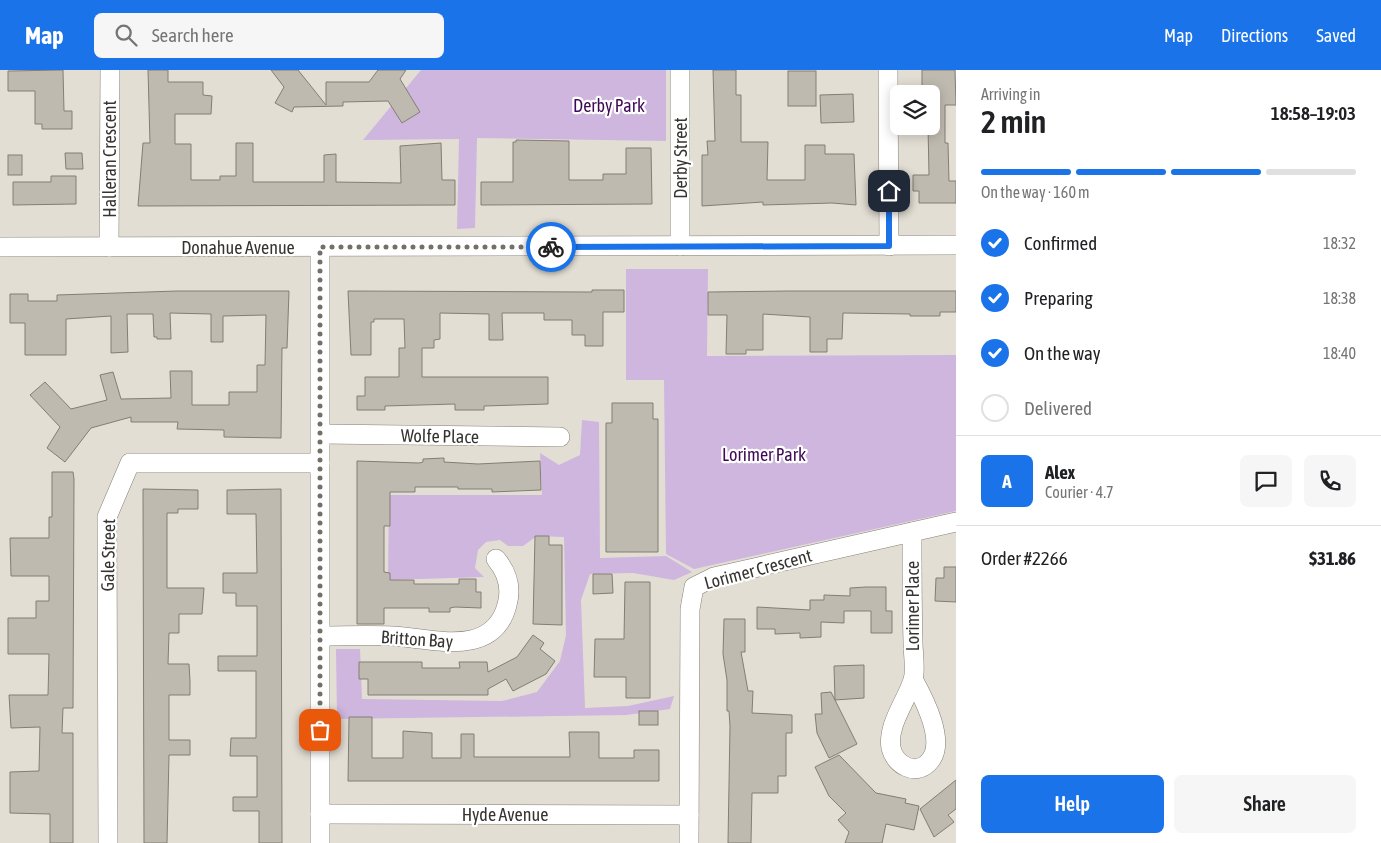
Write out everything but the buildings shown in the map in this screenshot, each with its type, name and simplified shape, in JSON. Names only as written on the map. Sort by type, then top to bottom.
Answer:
[{"type":"street","name":"Halleran Crescent","points":[[109,248],[110,70]]},
{"type":"street","name":"Derby Street","points":[[680,70],[680,246]]},
{"type":"street","points":[[888,70],[889,246]]},
{"type":"street","name":"Donahue Avenue","points":[[0,247],[956,246]]},
{"type":"street","points":[[320,247],[320,843]]},
{"type":"street","name":"Wolfe Place","points":[[321,434],[560,437]]},
{"type":"street","name":"Gale Street","points":[[108,843],[107,516],[130,463],[320,463]]},
{"type":"street","name":"Lorimer Crescent","points":[[689,843],[690,609],[694,587],[714,577],[956,522]]},
{"type":"street","name":"Lorimer Place","points":[[912,532],[913,679]]},
{"type":"street","name":"Britton Bay","points":[[320,636],[391,636],[446,643],[472,640],[483,635],[501,621],[508,601],[507,577],[496,559]]},
{"type":"street","name":"Hyde Avenue","points":[[320,814],[689,815]]},
{"type":"green space","name":"Derby Park","points":[[421,70],[666,70],[666,141],[477,138],[475,228],[457,229],[459,139],[363,140]]},
{"type":"green space","name":"Lorimer Park","points":[[626,269],[708,269],[707,356],[956,355],[956,511],[694,569],[666,554],[664,380],[626,380]]},
{"type":"green space","points":[[582,420],[599,422],[600,558],[666,556],[692,572],[674,580],[633,573],[590,574],[581,600],[585,708],[628,706],[674,696],[670,709],[626,715],[337,719],[336,649],[360,649],[362,699],[502,701],[537,692],[560,661],[566,635],[564,537],[537,536],[523,546],[508,546],[500,540],[486,542],[478,550],[475,568],[484,577],[388,580],[389,495],[542,495],[540,453],[559,465],[580,455]]},
{"type":"way so far","points":[[320,730],[320,247],[551,247]]},
{"type":"route","points":[[551,247],[889,246],[889,191]]}]
